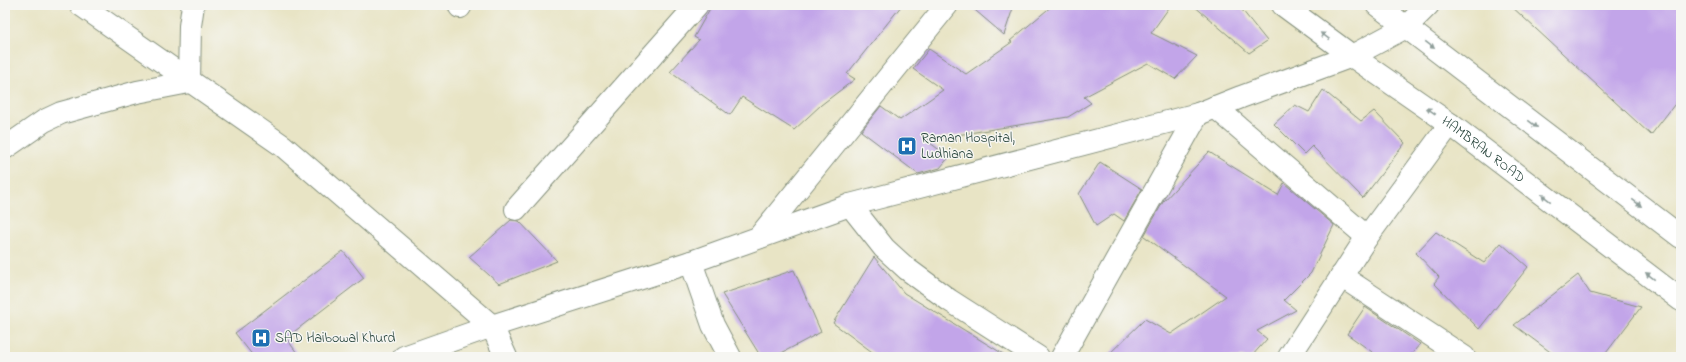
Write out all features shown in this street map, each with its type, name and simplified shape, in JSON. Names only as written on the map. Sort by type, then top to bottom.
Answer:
[{"type":"street","points":[[81,5],[189,82],[283,146],[492,326],[506,357]]},
{"type":"street","points":[[189,82],[190,26],[193,5]]},
{"type":"street","points":[[516,209],[697,5]]},
{"type":"street","points":[[758,238],[947,5]]},
{"type":"street","name":"HAMBRAN ROAD","points":[[1282,5],[1450,124],[1681,300]]},
{"type":"street","points":[[1377,5],[1681,237]]},
{"type":"street","points":[[404,357],[492,326],[691,262],[850,205],[1207,110],[1352,56],[1406,27],[1428,5]]},
{"type":"street","points":[[5,148],[44,121],[61,113],[137,92],[189,82]]},
{"type":"street","points":[[1207,110],[1367,238]]},
{"type":"street","points":[[1062,357],[1207,110]]},
{"type":"street","points":[[1289,357],[1367,238],[1450,124]]},
{"type":"street","points":[[850,205],[884,248],[907,269],[949,300],[1038,357]]},
{"type":"street","points":[[691,262],[713,325],[730,357]]},
{"type":"street","points":[[1341,276],[1464,357]]},
{"type":"building","points":[[712,5],[902,5],[847,74],[855,79],[821,105],[794,130],[742,97],[730,115],[670,72],[699,40],[694,37]]},
{"type":"building","points":[[969,5],[1014,5],[1004,35]]},
{"type":"building","points":[[1053,5],[1171,5],[1151,33],[1197,56],[1175,79],[1148,63],[1084,97],[1091,103],[1068,117],[926,140],[949,157],[940,168],[918,174],[861,131],[881,106],[900,120],[943,90],[913,69],[929,49],[966,74],[1012,42],[1010,41]]},
{"type":"building","points":[[1193,5],[1238,5],[1267,41],[1249,53]]},
{"type":"building","points":[[1510,5],[1681,5],[1681,96],[1651,135]]},
{"type":"building","points":[[1323,90],[1361,121],[1374,111],[1405,143],[1363,198],[1312,146],[1304,154],[1274,124],[1295,105],[1309,112]]},
{"type":"building","points":[[1209,152],[1278,195],[1284,183],[1334,225],[1311,273],[1284,300],[1296,310],[1257,331],[1267,339],[1251,357],[1106,357],[1145,319],[1171,334],[1226,296],[1144,236],[1163,202]]},
{"type":"building","points":[[1100,162],[1142,189],[1124,221],[1114,214],[1096,226],[1079,194]]},
{"type":"building","points":[[511,220],[519,221],[557,261],[499,284],[469,257]]},
{"type":"building","points":[[1436,232],[1484,263],[1501,243],[1528,267],[1479,329],[1434,283],[1439,277],[1416,253]]},
{"type":"building","points":[[343,251],[364,278],[286,338],[300,357],[254,357],[235,333]]},
{"type":"building","points":[[874,257],[904,293],[1008,357],[879,357],[833,323]]},
{"type":"building","points":[[794,270],[821,332],[774,357],[761,357],[722,294]]},
{"type":"building","points":[[1578,275],[1590,293],[1641,307],[1603,357],[1557,357],[1514,325]]},
{"type":"building","points":[[1365,307],[1420,344],[1409,357],[1379,357],[1347,334]]},
{"type":"place","name":"Raman Hospital, Ludhiana","points":[[907,146]]},
{"type":"place","name":"SAD Haibowal Khurd","points":[[261,338]]}]
